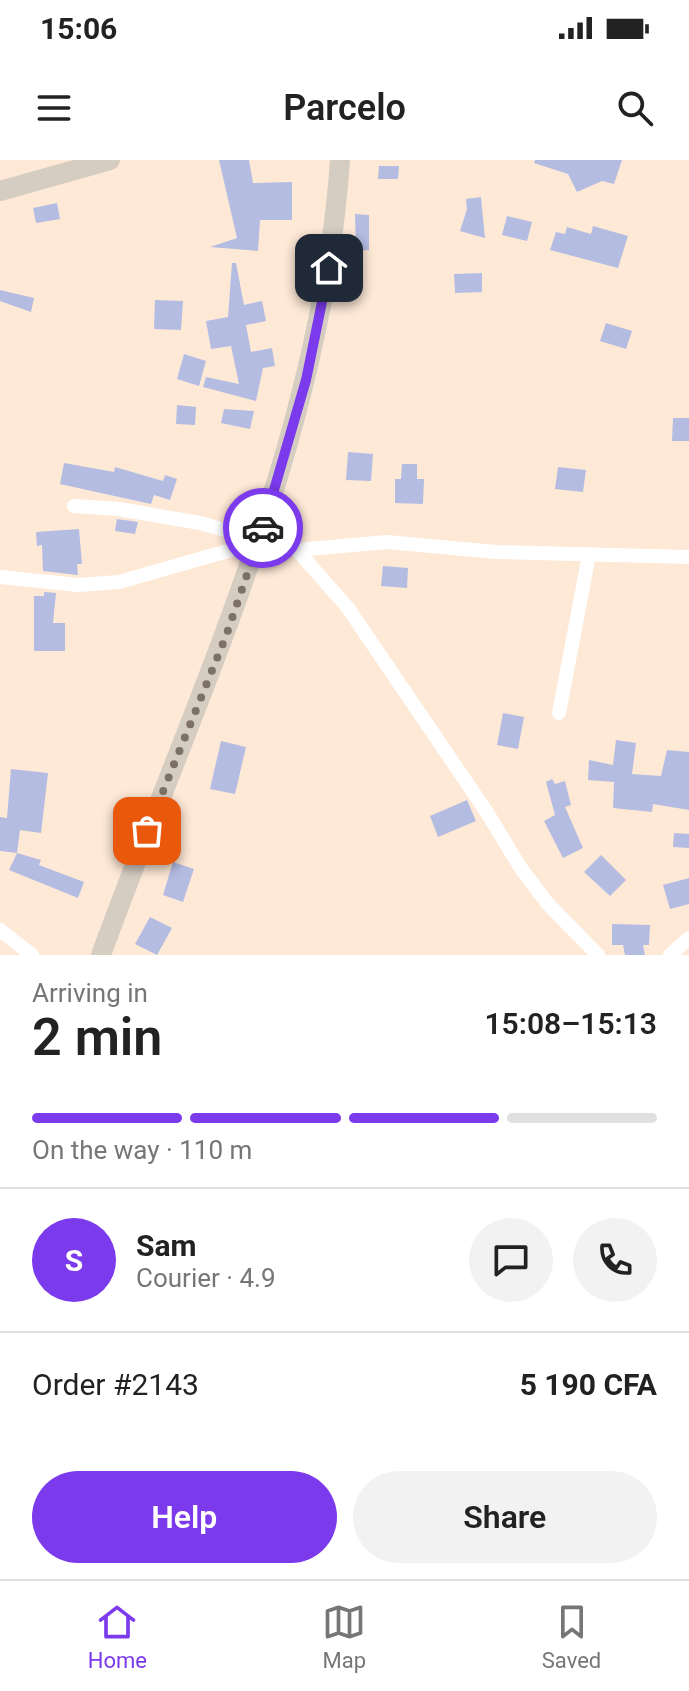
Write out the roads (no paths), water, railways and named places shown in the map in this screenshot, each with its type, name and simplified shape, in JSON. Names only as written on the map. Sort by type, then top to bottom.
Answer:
[{"type":"street","points":[[0,191],[110,160]]},
{"type":"street","points":[[101,955],[260,542],[306,380],[325,292],[340,160]]},
{"type":"street","points":[[74,506],[119,509],[200,523],[297,550],[387,542],[496,552],[689,557]]},
{"type":"street","points":[[0,577],[78,585],[119,582],[260,542]]},
{"type":"street","points":[[297,550],[348,608],[486,811],[520,867],[547,903],[598,955]]},
{"type":"street","points":[[559,713],[589,555]]},
{"type":"street","points":[[0,930],[32,955]]},
{"type":"street","points":[[670,955],[689,938]]}]
